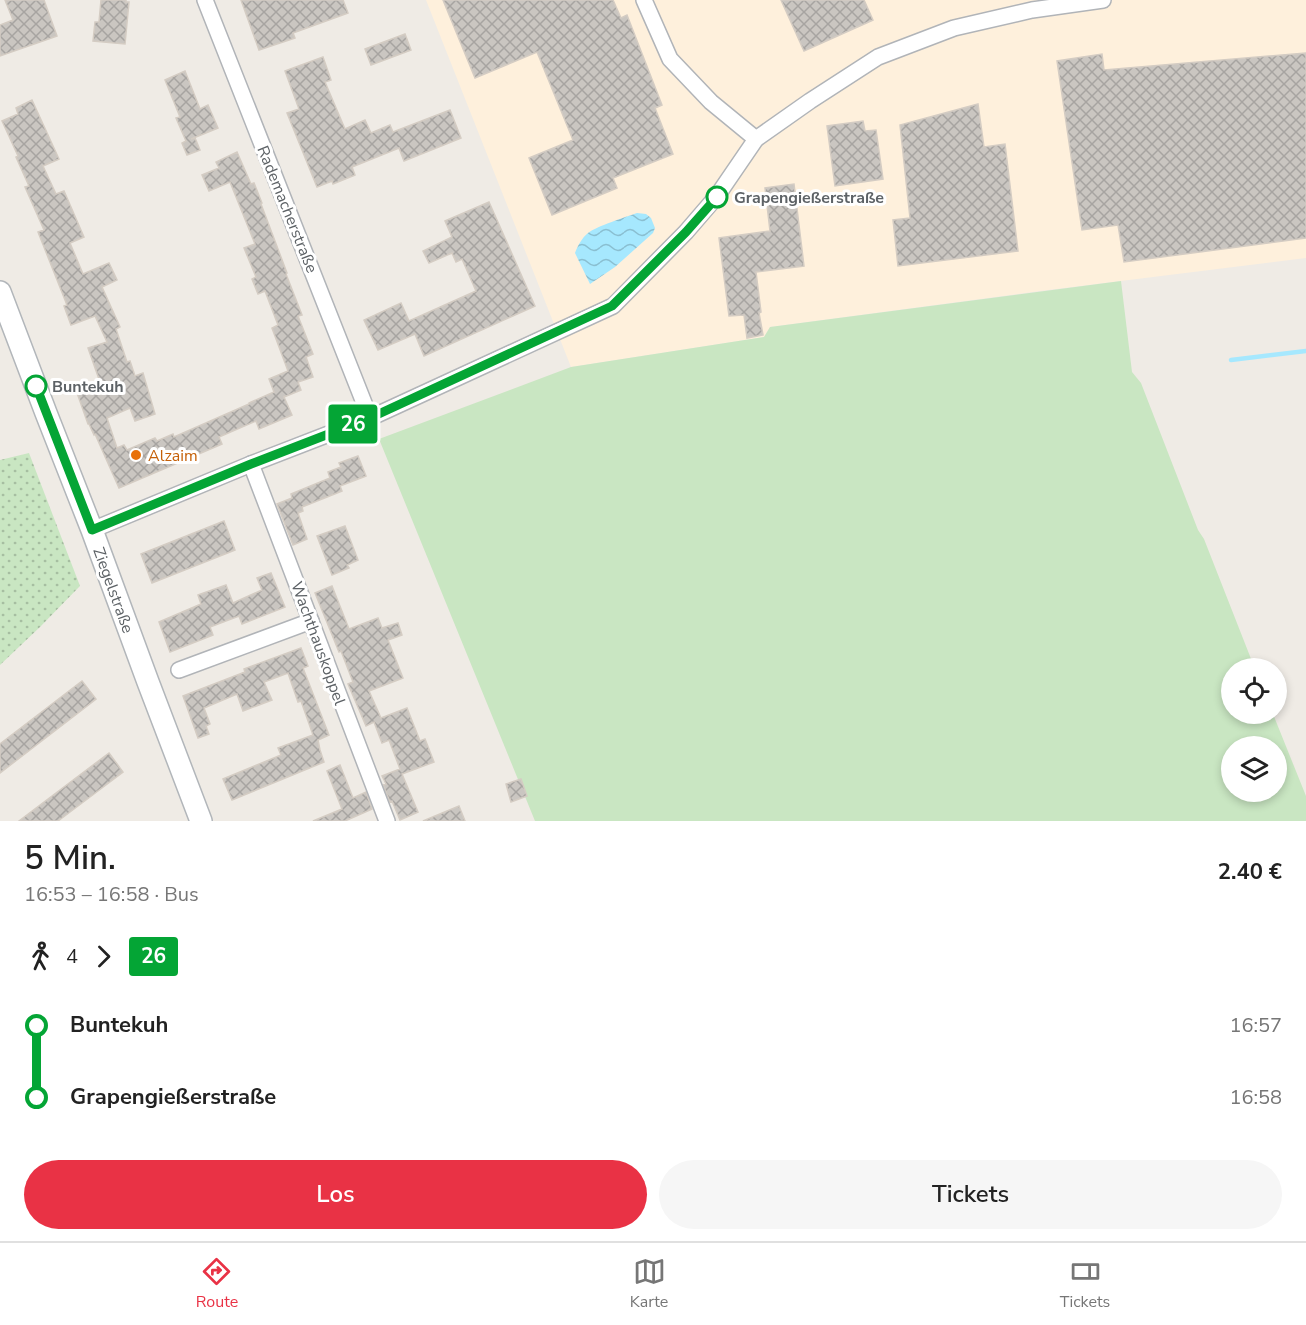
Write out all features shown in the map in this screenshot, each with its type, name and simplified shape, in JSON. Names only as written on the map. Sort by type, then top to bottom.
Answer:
[{"type":"main road","name":"Ziegelstraße","points":[[0,292],[201,821]]},
{"type":"street","name":"Rademacherstraße","points":[[205,0],[370,418]]},
{"type":"street","points":[[644,0],[670,59],[711,102],[756,139]]},
{"type":"street","points":[[92,530],[251,464],[370,418],[612,306],[686,232],[711,203],[756,139],[878,57],[954,28],[1032,10],[1103,0]]},
{"type":"street","name":"Wachthauskoppel","points":[[251,464],[387,821]]},
{"type":"street","points":[[180,670],[311,621]]},
{"type":"shaded area","points":[[426,0],[1306,0],[1306,258],[770,327],[764,337],[571,367]]},
{"type":"green space","points":[[1121,281],[1132,372],[1141,383],[1251,658],[1221,658],[1221,724],[1277,724],[1282,736],[1221,736],[1221,802],[1287,802],[1287,749],[1306,796],[1306,821],[535,821],[379,439],[571,367],[764,337],[770,327]]},
{"type":"green space","points":[[29,453],[80,586],[0,665],[0,460]]},
{"type":"water","points":[[637,213],[646,214],[651,218],[655,228],[653,233],[615,267],[590,284],[575,253],[580,242],[592,230]]},
{"type":"building","points":[[5,0],[44,0],[57,36],[0,56],[0,25],[13,20]]},
{"type":"building","points":[[101,0],[129,2],[125,44],[93,41],[95,22],[99,22]]},
{"type":"building","points":[[241,0],[343,0],[348,13],[293,33],[295,38],[259,50]]},
{"type":"building","points":[[443,0],[613,0],[621,18],[627,15],[662,105],[655,108],[673,154],[613,178],[617,188],[552,215],[529,158],[573,140],[537,52],[475,78]]},
{"type":"building","points":[[781,0],[864,0],[873,20],[804,51]]},
{"type":"building","points":[[405,34],[411,50],[371,65],[365,49]]},
{"type":"building","points":[[1306,53],[1306,238],[1124,262],[1118,225],[1082,230],[1057,61],[1102,54],[1104,70]]},
{"type":"building","points":[[323,57],[331,80],[325,82],[345,129],[365,120],[371,133],[390,125],[393,132],[450,110],[461,138],[404,161],[399,148],[352,167],[355,175],[333,184],[332,181],[317,187],[287,113],[299,109],[285,71]]},
{"type":"building","points":[[185,71],[200,109],[208,105],[218,128],[191,139],[195,138],[200,150],[187,155],[182,143],[186,141],[176,118],[180,117],[165,80]]},
{"type":"building","points":[[32,100],[59,159],[43,166],[56,194],[64,191],[84,237],[70,243],[83,274],[109,263],[117,280],[102,287],[120,327],[116,329],[127,362],[130,361],[135,376],[143,373],[155,414],[135,421],[130,408],[107,418],[117,448],[124,445],[127,450],[155,438],[157,441],[173,434],[174,437],[249,404],[274,392],[269,379],[288,371],[272,328],[278,325],[265,291],[258,294],[252,279],[256,277],[244,248],[255,244],[230,182],[209,191],[202,175],[219,168],[216,162],[237,152],[262,203],[302,315],[298,316],[313,354],[306,357],[313,377],[298,382],[301,390],[284,397],[292,415],[259,429],[256,421],[219,437],[222,444],[119,488],[95,434],[88,424],[76,390],[100,382],[88,348],[107,342],[95,316],[71,325],[64,306],[67,305],[38,232],[44,230],[25,187],[29,186],[16,157],[18,156],[2,121],[18,114],[16,108]]},
{"type":"building","points":[[978,104],[984,147],[1005,144],[1018,251],[898,266],[893,220],[910,218],[900,125]]},
{"type":"building","points":[[863,121],[865,131],[876,130],[883,179],[835,186],[827,126]]},
{"type":"building","points":[[794,184],[804,266],[756,272],[763,335],[747,338],[744,315],[729,316],[719,238],[770,231],[765,188]]},
{"type":"building","points":[[489,202],[535,306],[424,356],[415,334],[378,350],[364,320],[401,303],[409,321],[476,291],[462,259],[456,262],[452,253],[429,263],[423,251],[452,237],[445,221]]},
{"type":"building","points":[[358,456],[366,476],[340,486],[342,491],[302,507],[303,511],[298,513],[307,539],[293,545],[277,504],[292,498],[291,494],[330,478],[328,472],[341,467],[339,463]]},
{"type":"building","points":[[224,521],[235,550],[152,583],[141,554]]},
{"type":"building","points":[[345,526],[358,560],[347,565],[349,568],[332,575],[317,536]]},
{"type":"building","points":[[271,573],[285,607],[242,624],[239,616],[210,627],[213,635],[170,652],[159,622],[201,604],[198,595],[226,585],[233,603],[262,590],[257,578]]},
{"type":"building","points":[[332,586],[349,629],[378,618],[382,628],[398,623],[402,635],[388,640],[403,678],[369,691],[381,718],[407,708],[420,741],[425,739],[434,762],[402,774],[418,812],[400,820],[383,785],[386,784],[382,776],[400,769],[389,740],[382,743],[374,722],[366,726],[348,684],[353,682],[315,593]]},
{"type":"building","points":[[301,648],[308,666],[303,668],[329,735],[318,740],[324,762],[232,800],[223,779],[281,755],[278,748],[313,735],[288,673],[264,682],[272,700],[243,711],[237,694],[204,708],[210,724],[206,726],[209,734],[198,738],[183,696],[245,672],[244,669]]},
{"type":"building","points":[[82,681],[96,699],[0,773],[0,744]]},
{"type":"building","points":[[109,753],[123,772],[58,821],[19,821]]},
{"type":"building","points":[[340,765],[353,798],[366,792],[372,809],[345,821],[313,821],[342,809],[327,771]]},
{"type":"building","points":[[521,779],[527,796],[511,802],[506,784]]},
{"type":"building","points":[[459,806],[465,821],[423,821]]},
{"type":"waterway","points":[[1231,360],[1306,351]]},
{"type":"bus line","name":"26","points":[[36,386],[92,530],[251,464],[370,418],[612,306],[686,232],[717,197]]},
{"type":"place","name":"Grapengießerstraße","points":[[717,197]]},
{"type":"place","name":"Buntekuh","points":[[36,386]]},
{"type":"place","name":"Alzaim","points":[[136,455]]}]
